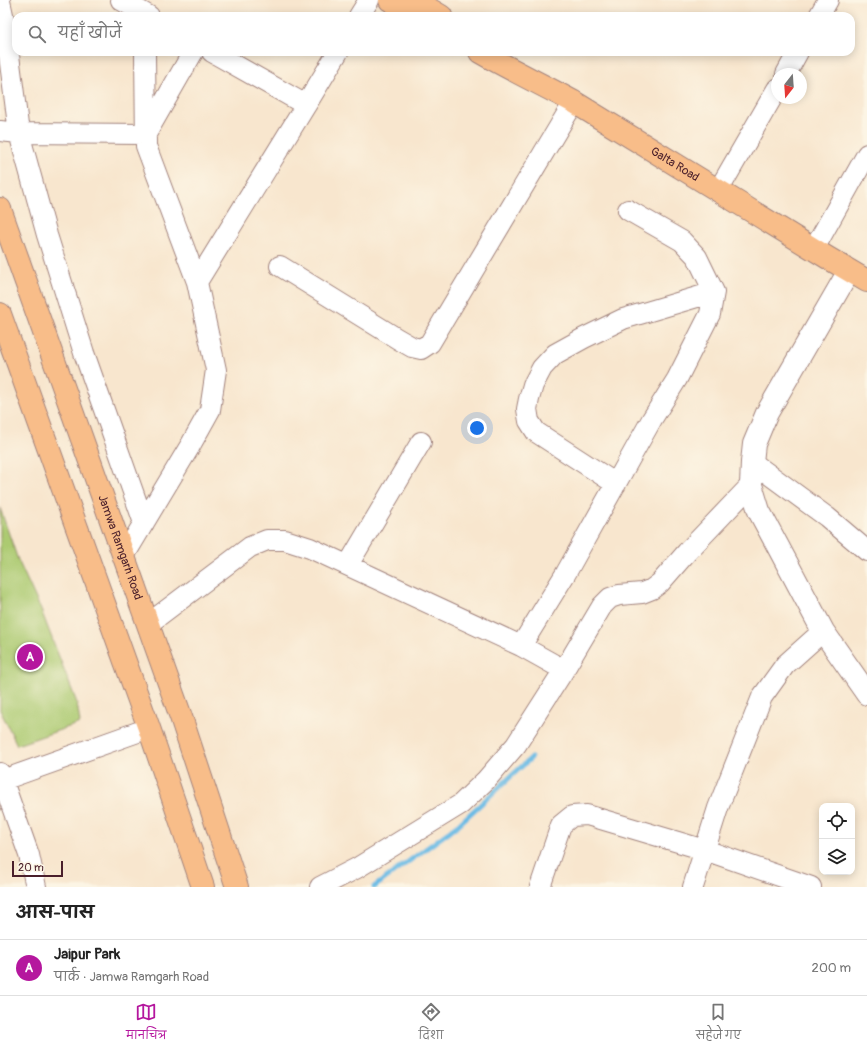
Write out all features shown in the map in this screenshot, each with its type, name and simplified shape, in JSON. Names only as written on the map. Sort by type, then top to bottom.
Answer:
[{"type":"main road","points":[[390,0],[411,12]]},
{"type":"main road","points":[[414,0],[434,12]]},
{"type":"main road","name":"Galta Road","points":[[487,56],[574,102],[858,276]]},
{"type":"main road","points":[[509,56],[542,84]]},
{"type":"main road","name":"Jamwa Ramgarh Road","points":[[0,209],[181,717],[237,887]]},
{"type":"main road","points":[[0,314],[149,728],[203,887]]},
{"type":"street","points":[[121,0],[142,12]]},
{"type":"street","points":[[362,12],[369,0]]},
{"type":"street","points":[[821,12],[828,0]]},
{"type":"street","points":[[0,2],[6,24],[9,132],[47,235],[74,323],[144,523]]},
{"type":"street","points":[[124,556],[210,410],[216,370],[197,282],[146,146],[145,56]]},
{"type":"street","points":[[146,134],[191,56]]},
{"type":"street","points":[[219,56],[306,105]]},
{"type":"street","points":[[197,282],[336,56]]},
{"type":"street","points":[[789,68],[796,56]]},
{"type":"street","points":[[718,191],[771,99]]},
{"type":"street","points":[[280,266],[398,339],[412,347],[421,349],[430,343],[574,102]]},
{"type":"street","points":[[9,132],[146,134]]},
{"type":"street","points":[[814,249],[867,154]]},
{"type":"street","points":[[521,646],[566,573],[696,343],[710,314],[714,292],[697,257],[682,241],[628,210]]},
{"type":"street","points":[[858,276],[767,413],[754,444],[751,484],[759,511],[823,630],[867,694]]},
{"type":"street","points":[[616,484],[536,432],[529,421],[527,409],[533,386],[542,368],[555,354],[623,319],[714,292]]},
{"type":"street","points":[[348,565],[421,442]]},
{"type":"street","points":[[752,462],[827,517],[867,551]]},
{"type":"street","points":[[320,887],[357,868],[461,804],[486,780],[516,745],[564,670],[602,606],[610,598],[619,595],[642,593],[652,589],[660,583],[751,484]]},
{"type":"street","points":[[148,624],[250,547],[266,540],[286,540],[310,548],[348,565],[521,646],[564,670]]},
{"type":"street","points":[[693,887],[718,808],[762,698],[785,665],[823,630]]},
{"type":"street","points":[[36,887],[29,855],[1,778],[149,728]]},
{"type":"street","points":[[540,887],[561,825],[572,816],[587,815],[705,850],[811,887]]},
{"type":"green space","points":[[0,508],[18,560],[41,610],[77,703],[80,723],[17,745],[0,710]]},
{"type":"waterway","points":[[374,887],[458,825],[531,758]]},
{"type":"place","name":"Jaipur Park","points":[[30,657]]}]
